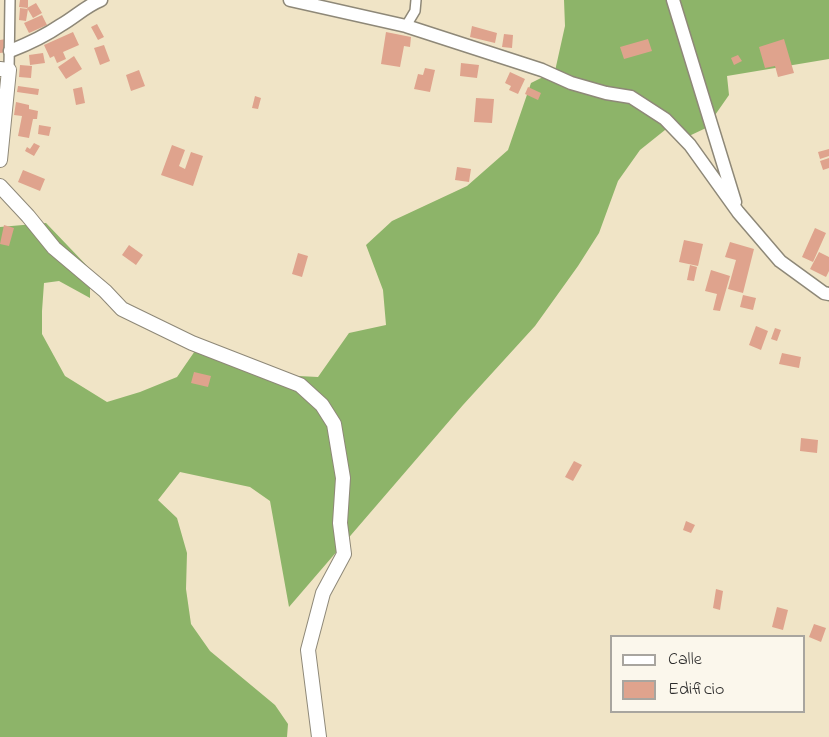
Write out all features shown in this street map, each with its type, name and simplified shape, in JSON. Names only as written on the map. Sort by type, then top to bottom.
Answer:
[{"type":"main road","points":[[0,160],[4,69]]},
{"type":"main road","points":[[0,186],[54,248],[105,291],[122,309],[192,343],[229,355],[300,385],[322,405],[334,424],[343,478],[340,523],[344,554],[323,592],[308,650],[319,737]]},
{"type":"street","points":[[4,69],[10,51],[10,0]]},
{"type":"street","points":[[10,51],[36,40],[101,0]]},
{"type":"street","points":[[290,0],[406,26],[542,70],[571,83],[631,97],[665,118],[700,159],[738,212],[780,261],[825,294],[829,294]]},
{"type":"street","points":[[406,26],[415,11],[417,0]]},
{"type":"street","points":[[673,0],[738,212]]},
{"type":"green space","points":[[564,0],[829,0],[829,59],[727,76],[729,95],[706,128],[689,136],[670,126],[640,150],[618,181],[599,233],[535,326],[463,405],[289,607],[270,501],[250,487],[180,472],[158,500],[177,518],[187,553],[186,589],[191,624],[210,651],[275,705],[288,724],[287,737],[0,737],[0,227],[46,223],[90,269],[90,298],[59,281],[44,283],[42,334],[65,376],[107,402],[177,377],[197,348],[259,374],[318,377],[349,333],[386,325],[383,290],[366,245],[392,221],[467,186],[508,150],[531,83],[555,71],[565,26]]},
{"type":"building","points":[[20,0],[28,0],[28,8],[19,7]]},
{"type":"building","points":[[36,3],[42,13],[33,18],[27,8]]},
{"type":"building","points":[[20,8],[28,9],[26,21],[19,20]]},
{"type":"building","points":[[42,15],[47,25],[29,33],[24,23]]},
{"type":"building","points":[[97,24],[104,37],[98,40],[91,27]]},
{"type":"building","points":[[472,26],[497,33],[495,43],[470,37]]},
{"type":"building","points":[[73,32],[79,45],[63,52],[66,59],[57,63],[54,56],[50,58],[44,45]]},
{"type":"building","points":[[386,32],[411,37],[410,47],[404,46],[400,67],[381,64]]},
{"type":"building","points":[[504,34],[513,35],[512,48],[502,47]]},
{"type":"building","points":[[6,39],[8,52],[0,53],[0,40]]},
{"type":"building","points":[[648,39],[652,51],[624,59],[620,47]]},
{"type":"building","points":[[784,39],[794,73],[778,77],[775,66],[765,68],[759,47]]},
{"type":"building","points":[[104,45],[110,61],[100,65],[94,48]]},
{"type":"building","points":[[43,53],[45,63],[30,65],[29,55]]},
{"type":"building","points":[[738,55],[742,61],[734,65],[731,58]]},
{"type":"building","points":[[74,56],[82,69],[66,79],[58,67]]},
{"type":"building","points":[[461,63],[479,65],[477,78],[460,76]]},
{"type":"building","points":[[20,65],[32,66],[31,78],[19,77]]},
{"type":"building","points":[[425,68],[435,70],[430,92],[414,89],[418,74],[423,75]]},
{"type":"building","points":[[139,70],[145,86],[131,91],[126,75]]},
{"type":"building","points":[[510,72],[525,79],[518,94],[509,90],[511,86],[505,83]]},
{"type":"building","points":[[18,86],[39,89],[38,95],[17,92]]},
{"type":"building","points":[[82,87],[85,103],[76,105],[73,89]]},
{"type":"building","points":[[528,87],[541,93],[538,100],[525,94]]},
{"type":"building","points":[[255,96],[261,98],[258,109],[252,108]]},
{"type":"building","points":[[476,98],[494,99],[492,123],[474,122]]},
{"type":"building","points":[[16,102],[29,105],[29,109],[38,111],[37,119],[33,119],[29,138],[18,136],[22,116],[14,115]]},
{"type":"building","points":[[39,125],[51,127],[49,136],[38,134]]},
{"type":"building","points":[[34,143],[40,146],[34,156],[25,151],[27,147],[30,149]]},
{"type":"building","points":[[172,145],[185,150],[179,166],[185,169],[191,152],[203,156],[193,186],[161,175]]},
{"type":"building","points":[[829,149],[829,156],[820,159],[818,152]]},
{"type":"building","points":[[829,158],[829,168],[823,170],[820,161]]},
{"type":"building","points":[[457,167],[471,169],[469,182],[455,180]]},
{"type":"building","points":[[23,170],[45,179],[40,191],[18,182]]},
{"type":"building","points":[[4,225],[14,228],[9,246],[0,244]]},
{"type":"building","points":[[815,228],[826,233],[813,262],[802,257]]},
{"type":"building","points":[[684,240],[703,244],[698,266],[679,262]]},
{"type":"building","points":[[730,242],[754,249],[743,293],[728,289],[736,260],[725,257]]},
{"type":"building","points":[[129,245],[143,255],[136,265],[122,255]]},
{"type":"building","points":[[819,252],[829,257],[829,271],[826,277],[810,269]]},
{"type":"building","points":[[298,253],[308,256],[302,277],[292,274]]},
{"type":"building","points":[[690,265],[697,267],[694,281],[687,280]]},
{"type":"building","points":[[711,270],[730,276],[720,311],[713,310],[717,294],[705,291]]},
{"type":"building","points":[[743,295],[756,298],[753,310],[740,307]]},
{"type":"building","points":[[756,326],[768,331],[761,350],[749,345]]},
{"type":"building","points":[[775,328],[781,330],[777,341],[771,339]]},
{"type":"building","points":[[782,353],[801,357],[799,368],[779,364]]},
{"type":"building","points":[[194,372],[211,376],[208,387],[191,383]]},
{"type":"building","points":[[801,438],[818,440],[817,453],[800,451]]},
{"type":"building","points":[[574,461],[582,465],[573,481],[565,477]]},
{"type":"building","points":[[686,521],[695,525],[691,533],[683,530]]},
{"type":"building","points":[[716,589],[723,591],[720,610],[713,608]]},
{"type":"building","points":[[777,607],[788,610],[783,630],[772,627]]},
{"type":"building","points":[[814,624],[826,628],[821,642],[809,637]]}]
